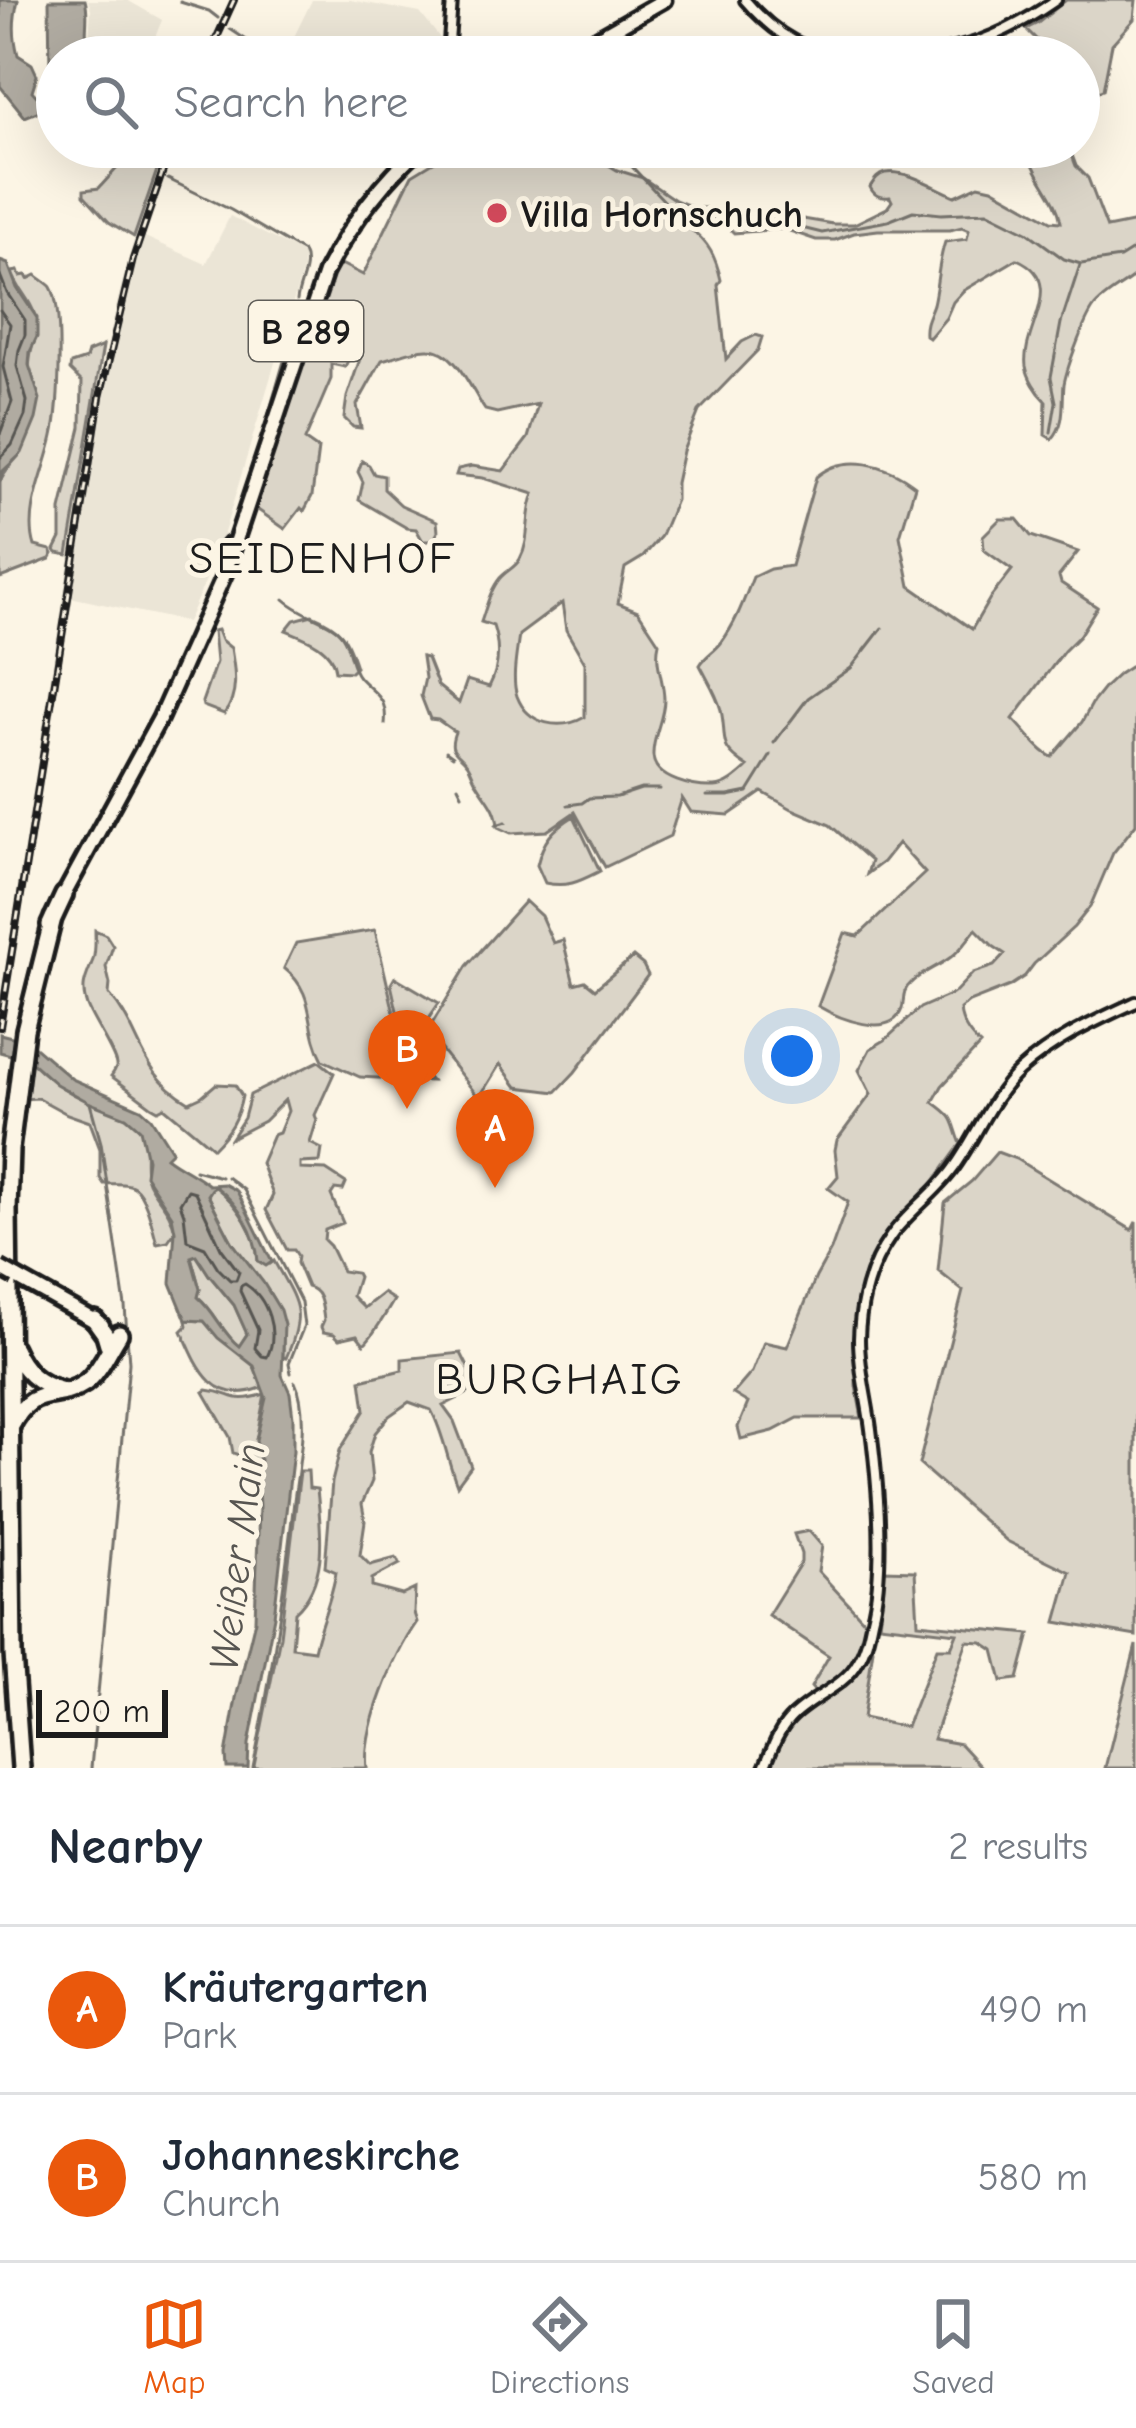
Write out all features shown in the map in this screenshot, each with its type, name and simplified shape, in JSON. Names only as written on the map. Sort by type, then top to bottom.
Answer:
[{"type":"highway","name":"B 289","points":[[17,1768],[5,1202],[8,1128],[21,1029],[64,895]]},
{"type":"highway","name":"B 289","points":[[0,1311],[5,1654],[17,1768]]},
{"type":"highway","points":[[10,1429],[31,1400],[85,1383],[95,1372],[112,1340],[94,1321]]},
{"type":"highway","points":[[9,1340],[17,1360],[32,1376],[63,1390]]},
{"type":"main road","points":[[601,36],[664,0]]},
{"type":"main road","name":"B 289","points":[[64,895],[160,718],[216,594],[325,273],[344,235],[398,168]]},
{"type":"main road","points":[[216,594],[206,561],[227,552],[247,513]]},
{"type":"main road","points":[[216,594],[236,578]]},
{"type":"main road","points":[[0,1268],[94,1321]]},
{"type":"street","points":[[449,36],[452,0]]},
{"type":"street","points":[[998,36],[1056,0]]},
{"type":"street","points":[[746,1],[784,36]]},
{"type":"street","points":[[764,1768],[787,1722],[857,1664],[874,1612],[879,1544],[860,1339],[862,1303],[875,1264],[891,1236],[953,1169],[1018,1072],[1081,1028],[1136,1002]]},
{"type":"shaded area","points":[[88,0],[127,0],[162,20],[156,36],[89,36]]},
{"type":"shaded area","points":[[312,0],[350,0],[420,13],[438,36],[294,36]]},
{"type":"shaded area","points":[[1066,0],[1136,0],[1134,19],[1112,44],[1100,91],[1100,36],[1033,36],[1026,29]]},
{"type":"shaded area","points":[[117,168],[158,168],[134,237],[109,222],[84,195],[84,190],[99,188]]},
{"type":"shaded area","points":[[424,168],[614,168],[643,178],[695,208],[737,208],[854,224],[892,201],[870,187],[885,173],[912,176],[955,196],[979,185],[992,188],[1061,222],[1035,168],[1078,168],[1088,178],[1107,228],[1136,222],[1136,275],[1101,300],[1088,318],[1066,376],[1061,420],[1052,439],[1045,435],[1046,401],[1026,366],[1041,293],[1040,280],[1032,269],[1017,259],[963,291],[929,338],[925,335],[945,242],[967,239],[969,230],[878,230],[816,240],[784,229],[734,233],[722,221],[693,219],[690,229],[707,245],[719,272],[726,359],[742,342],[762,337],[758,350],[699,411],[683,451],[676,500],[661,536],[643,557],[625,568],[618,603],[638,611],[659,643],[664,699],[653,756],[660,771],[687,784],[715,787],[748,767],[727,748],[719,704],[700,665],[731,627],[753,577],[791,566],[816,477],[840,465],[879,467],[915,486],[900,536],[910,586],[972,629],[1012,570],[984,550],[983,536],[1000,519],[1017,519],[1031,536],[1078,552],[1059,576],[1061,583],[1097,607],[1013,719],[1047,754],[1052,757],[1105,687],[1136,663],[1136,824],[1113,853],[1090,907],[1074,927],[1025,976],[960,1009],[966,1029],[980,1045],[933,1102],[950,1117],[961,1144],[923,1196],[887,1233],[858,1300],[856,1386],[862,1418],[798,1418],[741,1439],[738,1427],[748,1403],[733,1394],[752,1372],[764,1342],[787,1347],[831,1250],[848,1202],[828,1188],[838,1176],[835,1150],[837,1140],[871,1094],[859,1070],[870,1049],[920,1008],[954,993],[973,973],[994,966],[1005,954],[976,929],[955,954],[908,986],[896,1018],[863,1024],[818,1006],[845,933],[858,936],[925,873],[898,843],[867,874],[871,861],[830,825],[762,792],[729,815],[691,812],[682,798],[670,836],[605,867],[575,812],[547,831],[511,833],[498,827],[491,804],[453,748],[455,732],[430,719],[421,696],[422,657],[427,658],[438,686],[459,703],[467,680],[489,687],[497,657],[495,634],[493,626],[481,622],[497,583],[523,551],[534,494],[456,475],[458,469],[472,466],[503,471],[528,438],[538,404],[497,413],[485,410],[455,363],[439,351],[423,349],[382,360],[357,405],[361,428],[353,427],[344,418],[362,353],[352,351],[345,367],[331,364],[331,379],[305,440],[318,449],[312,496],[304,511],[301,508],[285,529],[255,508],[337,262],[363,275],[412,175]],"holes":[[[562,603],[566,630],[585,663],[585,717],[565,724],[546,723],[522,706],[514,674],[519,635]]]},
{"type":"shaded area","points":[[230,216],[298,251],[303,255],[303,269],[218,553],[187,622],[70,597],[0,1040],[0,1001],[70,555],[99,386],[136,233],[206,264]]},
{"type":"shaded area","points":[[12,272],[28,279],[36,275],[50,286],[58,316],[55,423],[32,519],[35,546],[53,554],[0,578],[0,482],[25,444],[36,331],[32,308]]},
{"type":"shaded area","points":[[103,346],[68,555],[57,553],[61,510],[81,427],[82,382],[70,370],[71,364]]},
{"type":"shaded area","points":[[362,461],[374,474],[384,476],[384,489],[401,505],[437,521],[433,541],[423,541],[416,529],[359,500]]},
{"type":"shaded area","points":[[312,615],[342,634],[356,667],[351,672],[335,671],[324,650],[286,630],[294,620]]},
{"type":"shaded area","points":[[213,631],[231,648],[234,674],[232,699],[224,714],[202,702],[216,662]]},
{"type":"shaded area","points":[[574,816],[600,871],[567,884],[545,883],[537,865],[542,849]]},
{"type":"shaded area","points":[[525,901],[541,916],[553,943],[563,940],[574,984],[585,981],[595,989],[633,957],[648,975],[556,1092],[517,1087],[500,1064],[479,1098],[427,1032],[467,966]]},
{"type":"shaded area","points":[[95,930],[113,946],[106,967],[109,994],[159,1078],[189,1102],[216,1084],[235,1085],[242,1096],[232,1124],[213,1148],[164,1107],[151,1106],[111,1076],[116,1062],[84,993]]},
{"type":"shaded area","points":[[375,930],[396,1022],[388,1024],[390,1033],[431,1081],[360,1077],[323,1060],[302,989],[284,968],[296,943]]},
{"type":"shaded area","points":[[395,977],[439,1003],[412,1043],[400,1024],[391,984]]},
{"type":"shaded area","points":[[29,1060],[67,1090],[117,1112],[139,1128],[148,1182],[175,1231],[168,1241],[157,1243],[134,1187],[104,1184],[100,1178],[100,1149],[90,1122],[38,1098],[23,1099]]},
{"type":"shaded area","points":[[319,1061],[334,1073],[315,1115],[310,1143],[322,1149],[320,1162],[300,1163],[300,1169],[326,1170],[346,1183],[331,1195],[343,1223],[325,1230],[324,1240],[342,1271],[358,1277],[352,1296],[364,1308],[383,1293],[394,1300],[364,1344],[357,1335],[339,1339],[323,1332],[318,1295],[307,1287],[298,1256],[287,1250],[266,1210],[273,1195],[261,1163],[288,1111],[285,1100],[264,1121],[231,1138],[244,1118],[250,1095]]},
{"type":"shaded area","points":[[997,1152],[1132,1230],[1136,1222],[1136,1636],[1056,1622],[1070,1572],[1007,1541],[919,1464],[963,1291],[938,1271],[945,1203]]},
{"type":"shaded area","points":[[216,1187],[245,1220],[258,1261],[274,1261],[293,1298],[296,1329],[286,1358],[277,1307],[221,1221],[208,1195]]},
{"type":"shaded area","points":[[197,1255],[234,1305],[247,1334],[239,1347],[198,1297],[191,1257]]},
{"type":"shaded area","points":[[186,1320],[204,1321],[243,1355],[254,1366],[261,1388],[230,1392],[209,1380],[182,1331]]},
{"type":"shaded area","points":[[461,1353],[471,1373],[468,1393],[443,1406],[454,1421],[471,1466],[457,1485],[431,1410],[409,1402],[375,1433],[369,1452],[372,1481],[362,1504],[365,1521],[360,1555],[370,1565],[396,1558],[400,1564],[372,1579],[372,1587],[402,1595],[415,1589],[417,1622],[382,1693],[369,1733],[367,1768],[256,1768],[280,1636],[300,1471],[308,1471],[309,1488],[317,1489],[320,1554],[313,1585],[295,1612],[292,1647],[314,1650],[336,1572],[325,1567],[332,1482],[340,1450],[365,1410],[361,1380],[402,1370],[402,1359]]},
{"type":"shaded area","points":[[207,1390],[239,1398],[265,1394],[256,1440],[257,1483],[253,1484],[244,1457],[233,1453]]},
{"type":"shaded area","points":[[809,1531],[822,1546],[818,1571],[868,1625],[873,1649],[863,1718],[906,1727],[937,1648],[951,1648],[957,1633],[879,1624],[885,1570],[915,1571],[918,1623],[1030,1634],[1018,1679],[1002,1681],[994,1650],[982,1642],[967,1641],[933,1739],[960,1744],[982,1768],[769,1768],[787,1728],[820,1698],[811,1687],[829,1656],[768,1615],[801,1562],[794,1534]]},
{"type":"shaded area","points":[[1136,1645],[1136,1768],[1105,1768]]},
{"type":"water","points":[[0,0],[18,0],[14,28],[18,55],[36,73],[32,91],[36,112],[25,117],[0,86]]},
{"type":"water","points":[[49,0],[85,0],[86,36],[49,36]]},
{"type":"water","points":[[0,261],[8,264],[37,318],[29,365],[40,399],[22,453],[3,471],[0,482]]},
{"type":"water","points":[[0,1034],[28,1041],[72,1079],[141,1109],[172,1151],[166,1157],[209,1185],[224,1184],[237,1191],[272,1262],[266,1266],[258,1261],[254,1240],[239,1211],[216,1187],[212,1189],[208,1195],[232,1242],[280,1310],[282,1375],[293,1417],[274,1616],[248,1768],[227,1768],[226,1755],[255,1620],[260,1460],[256,1440],[266,1398],[254,1366],[204,1321],[186,1320],[171,1283],[172,1216],[145,1175],[147,1159],[140,1129],[126,1117],[56,1084],[29,1060],[0,1052]],"holes":[[[196,1255],[234,1305],[247,1334],[239,1346],[198,1297],[191,1257]]]},
{"type":"waterway","points":[[180,2],[218,18]]},
{"type":"waterway","points":[[230,29],[240,36]]},
{"type":"waterway","points":[[633,168],[667,204],[697,218],[757,217],[822,233],[888,221],[913,211],[987,212],[1027,232],[1064,259],[1081,264],[1120,258],[1136,248]]},
{"type":"waterway","points":[[168,179],[303,252],[305,270],[297,301]]},
{"type":"waterway","points":[[1051,432],[1056,402],[1051,377],[1061,323],[1080,265]]},
{"type":"waterway","points":[[228,538],[300,306]]},
{"type":"waterway","points":[[284,599],[339,632],[355,671],[382,701],[385,724]]},
{"type":"waterway","points":[[774,743],[808,698],[851,668],[882,628]]},
{"type":"waterway","points":[[446,751],[453,756]]},
{"type":"waterway","points":[[707,796],[748,792],[771,755]]},
{"type":"waterway","points":[[458,786],[462,794]]},
{"type":"waterway","points":[[568,805],[660,789]]},
{"type":"waterway","points":[[496,825],[506,822]]},
{"type":"waterway","points":[[90,1103],[101,1143],[129,1363],[91,1768]]},
{"type":"waterway","points":[[195,1170],[221,1177]]},
{"type":"waterway","points":[[227,1177],[244,1190],[301,1302],[304,1326],[289,1363],[291,1373]]},
{"type":"waterway","points":[[253,1768],[300,1457],[302,1409],[295,1382]]},
{"type":"railway","points":[[218,36],[234,0]]},
{"type":"railway","points":[[0,1027],[100,397],[133,259],[164,168]]},
{"type":"place","name":"Villa Hornschuch","points":[[497,213]]},
{"type":"place","name":"Johanneskirche","points":[[407,1109]]},
{"type":"place","name":"Kräutergarten","points":[[495,1188]]},
{"type":"district","name":"SEIDENHOF","points":[[323,557]]},
{"type":"district","name":"BURGHAIG","points":[[560,1378]]},
{"type":"water label","name":"Weißer Main","points":[[236,1557]]}]
